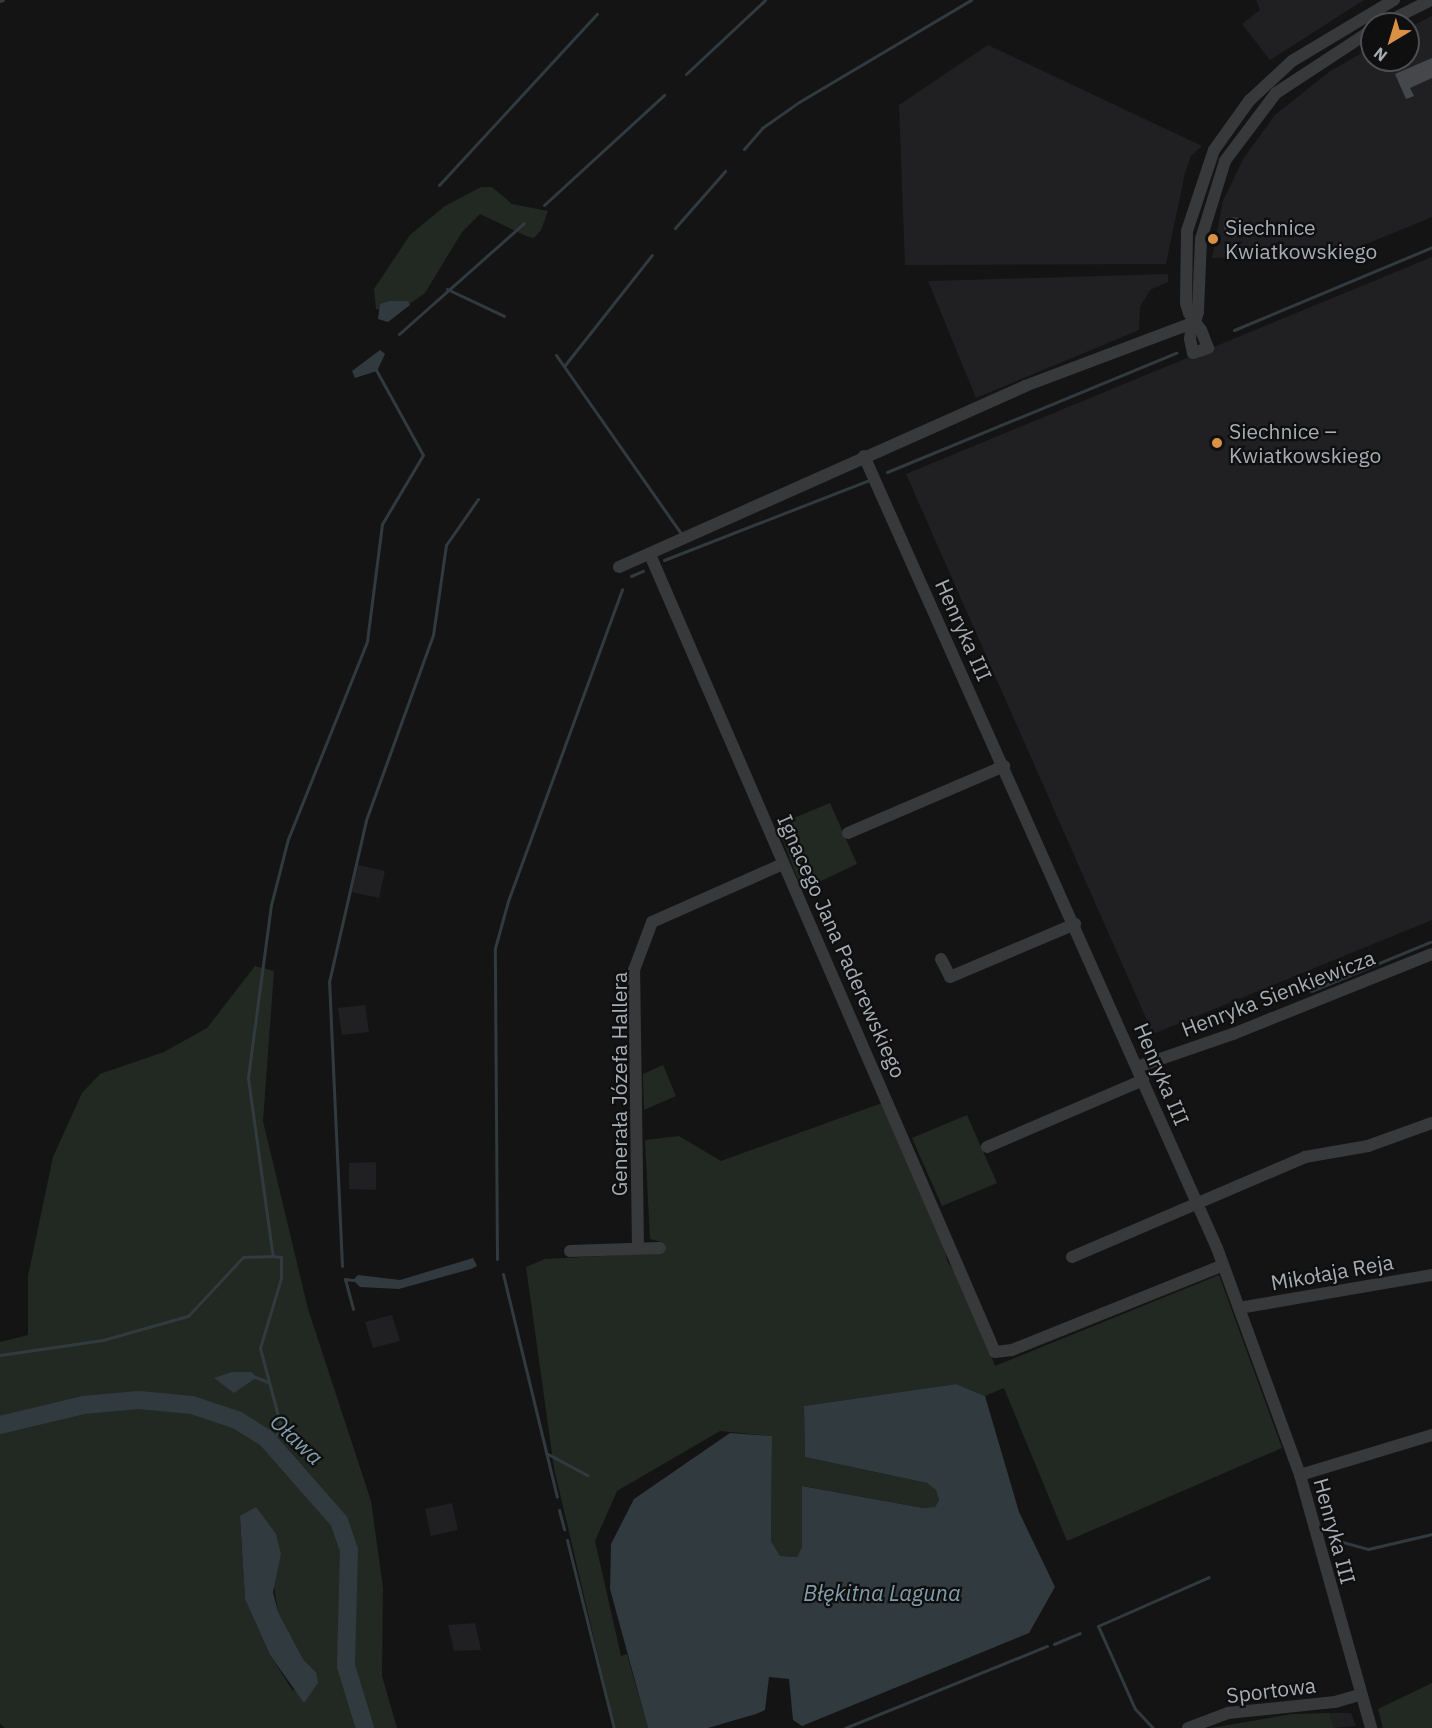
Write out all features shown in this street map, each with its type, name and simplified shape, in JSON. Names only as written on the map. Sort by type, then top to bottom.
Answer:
[{"type":"street","points":[[1195,322],[1186,303],[1183,280],[1187,231],[1214,150],[1249,101],[1292,61],[1394,0]]},
{"type":"street","points":[[1407,12],[1431,0]]},
{"type":"street","points":[[1195,322],[1201,239],[1225,161],[1276,93],[1360,38]]},
{"type":"street","points":[[619,567],[651,557],[864,456],[1025,386],[1195,322]]},
{"type":"street","name":"Henryka III","points":[[864,456],[1075,924],[1223,1265],[1300,1475],[1371,1728]]},
{"type":"street","name":"Ignacego Jana Paderewskiego","points":[[651,557],[783,864],[923,1176],[995,1352],[1012,1350],[1223,1265]]},
{"type":"street","points":[[848,833],[1004,766]]},
{"type":"street","name":"Generała Józefa Hallera","points":[[638,1248],[634,970],[652,922],[783,864]]},
{"type":"street","points":[[941,959],[950,977],[1075,924]]},
{"type":"street","name":"Henryka Sienkiewicza","points":[[1137,1067],[1233,1034],[1432,954]]},
{"type":"street","points":[[987,1147],[1143,1080]]},
{"type":"street","points":[[1072,1257],[1305,1157],[1368,1146],[1432,1123]]},
{"type":"street","points":[[570,1251],[660,1248]]},
{"type":"street","name":"Mikołaja Reja","points":[[1239,1308],[1432,1275]]},
{"type":"street","points":[[1300,1475],[1432,1435]]},
{"type":"street","name":"Sportowa","points":[[1188,1728],[1228,1713],[1335,1702],[1360,1695]]},
{"type":"shaded area","points":[[1256,0],[1364,0],[1270,60],[1242,24],[1260,10]]},
{"type":"shaded area","points":[[1432,16],[1432,217],[1342,254],[1212,258],[1223,201],[1243,159],[1275,115],[1329,72],[1360,54],[1360,72],[1420,72],[1420,22]]},
{"type":"shaded area","points":[[988,45],[1202,146],[1191,156],[1185,173],[1166,264],[905,265],[899,105]]},
{"type":"shaded area","points":[[481,187],[492,187],[512,204],[548,211],[541,230],[534,238],[526,236],[480,214],[462,232],[425,293],[398,312],[376,309],[374,289],[410,235],[445,206]]},
{"type":"shaded area","points":[[1432,257],[1432,920],[1153,1034],[906,474]]},
{"type":"shaded area","points":[[1168,274],[1168,282],[1150,290],[1140,307],[1139,330],[976,398],[928,281]]},
{"type":"shaded area","points":[[830,803],[857,864],[802,890],[777,825]]},
{"type":"shaded area","points":[[358,865],[385,871],[379,898],[352,892]]},
{"type":"shaded area","points":[[255,966],[274,971],[263,1121],[308,1309],[371,1501],[383,1588],[382,1676],[397,1728],[5,1728],[0,1724],[0,1342],[28,1335],[28,1276],[53,1157],[82,1093],[100,1074],[164,1052],[207,1028]],"holes":[[[240,1516],[281,1554],[273,1580],[278,1612],[303,1659],[316,1672],[293,1691],[270,1655],[245,1599]]]},
{"type":"shaded area","points":[[365,1005],[369,1032],[342,1035],[338,1008]]},
{"type":"shaded area","points":[[663,1065],[676,1096],[644,1110],[643,1074]]},
{"type":"shaded area","points":[[885,1102],[940,1223],[947,1261],[961,1280],[995,1366],[1219,1275],[1282,1448],[1067,1541],[1004,1388],[985,1396],[956,1384],[804,1406],[805,1457],[927,1483],[936,1490],[939,1500],[935,1507],[923,1508],[803,1486],[802,1548],[797,1557],[780,1556],[771,1541],[772,1436],[720,1431],[617,1491],[595,1541],[621,1656],[627,1654],[648,1728],[615,1728],[554,1468],[526,1267],[545,1259],[661,1253],[661,1242],[650,1239],[645,1140],[679,1136],[721,1161]]},
{"type":"shaded area","points":[[967,1115],[997,1183],[942,1206],[912,1138]]},
{"type":"shaded area","points":[[376,1162],[376,1190],[349,1189],[349,1163]]},
{"type":"shaded area","points":[[392,1315],[400,1341],[373,1348],[365,1322]]},
{"type":"shaded area","points":[[452,1503],[458,1530],[431,1536],[425,1509]]},
{"type":"shaded area","points":[[475,1623],[481,1650],[454,1651],[448,1625]]},
{"type":"shaded area","points":[[1432,1683],[1432,1728],[1383,1728],[1378,1709]]},
{"type":"shaded area","points":[[1329,1713],[1351,1713],[1356,1726],[1334,1728]]},
{"type":"shaded area","points":[[1329,1713],[1334,1728],[1211,1728],[1292,1714]]},
{"type":"water","points":[[1230,217],[1238,217],[1244,223],[1244,231],[1238,237],[1230,237],[1224,231],[1224,223]]},
{"type":"water","points":[[390,301],[408,301],[410,305],[388,322],[378,319],[380,304]]},
{"type":"water","points":[[380,350],[385,354],[377,371],[355,378],[352,371]]},
{"type":"water","points":[[473,1258],[477,1266],[471,1269],[399,1289],[360,1287],[353,1280],[358,1275],[400,1280]]},
{"type":"water","points":[[232,1372],[251,1372],[257,1377],[234,1393],[214,1378]]},
{"type":"water","name":"Błękitna Laguna","points":[[956,1384],[985,1396],[1019,1512],[1055,1587],[1029,1633],[802,1726],[793,1720],[789,1679],[769,1677],[765,1710],[756,1714],[708,1728],[648,1728],[610,1589],[611,1544],[634,1499],[730,1433],[772,1436],[771,1541],[780,1556],[797,1557],[802,1547],[802,1486],[923,1508],[935,1507],[939,1500],[936,1490],[927,1483],[805,1457],[804,1406]]},
{"type":"water","points":[[256,1507],[276,1534],[281,1554],[273,1592],[278,1612],[303,1659],[316,1672],[318,1683],[304,1703],[270,1655],[245,1599],[240,1516]]},
{"type":"building","points":[[1432,58],[1432,78],[1410,88],[1414,96],[1406,99],[1395,74],[1420,72],[1420,63]]},
{"type":"waterway","points":[[686,74],[765,0]]},
{"type":"waterway","points":[[744,149],[762,128],[799,102],[971,0]]},
{"type":"waterway","points":[[439,185],[597,14]]},
{"type":"waterway","points":[[544,205],[664,95]]},
{"type":"waterway","points":[[675,228],[725,171]]},
{"type":"waterway","points":[[399,334],[524,223]]},
{"type":"waterway","points":[[1234,330],[1432,247]]},
{"type":"waterway","points":[[565,365],[652,255]]},
{"type":"waterway","points":[[447,289],[504,316]]},
{"type":"waterway","points":[[887,472],[1176,353]]},
{"type":"waterway","points":[[556,355],[682,535]]},
{"type":"waterway","points":[[271,1443],[281,1427],[260,1348],[281,1278],[281,1257],[273,1256],[272,1251],[248,1077],[271,905],[288,839],[367,641],[382,524],[423,455],[375,368]]},
{"type":"waterway","points":[[664,560],[869,480]]},
{"type":"waterway","points":[[342,1266],[329,982],[366,820],[433,635],[446,545],[478,499]]},
{"type":"waterway","points":[[631,576],[643,571]]},
{"type":"waterway","points":[[497,1259],[495,948],[508,901],[622,589]]},
{"type":"waterway","points":[[1311,991],[1430,942]]},
{"type":"waterway","points":[[0,1355],[103,1340],[188,1316],[243,1257],[273,1256]]},
{"type":"waterway","points":[[503,1274],[557,1497]]},
{"type":"waterway","points":[[353,1280],[345,1279],[353,1309]]},
{"type":"waterway","points":[[255,1377],[268,1382]]},
{"type":"waterway","name":"Oława","points":[[0,1425],[83,1405],[139,1400],[192,1405],[237,1420],[266,1438],[339,1521],[349,1550],[346,1666],[365,1728]]},
{"type":"waterway","points":[[546,1453],[587,1475]]},
{"type":"waterway","points":[[559,1510],[564,1529]]},
{"type":"waterway","points":[[1328,1538],[1368,1549],[1432,1534]]},
{"type":"waterway","points":[[567,1540],[614,1728]]},
{"type":"waterway","points":[[1153,1728],[1135,1709],[1098,1626],[1209,1577]]},
{"type":"waterway","points":[[1054,1644],[1080,1633]]},
{"type":"waterway","points":[[845,1728],[1047,1646]]},
{"type":"place","name":"Siechnice Kwiatkowskiego","points":[[1213,239]]},
{"type":"place","name":"Siechnice – Kwiatkowskiego","points":[[1217,443]]}]
